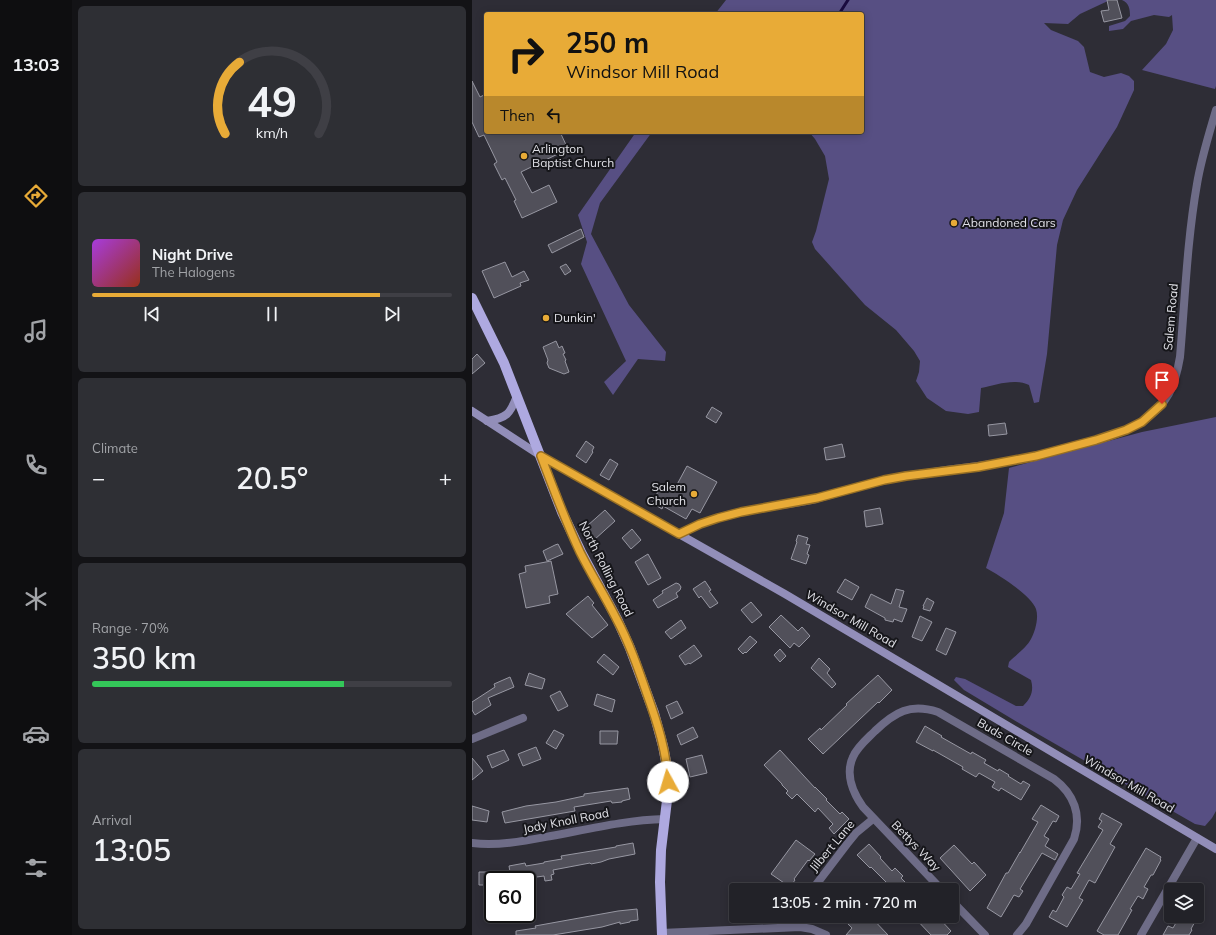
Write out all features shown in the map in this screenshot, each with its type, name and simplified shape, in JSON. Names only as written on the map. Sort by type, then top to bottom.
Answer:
[{"type":"main road","name":"North Rolling Road","points":[[472,298],[504,363],[562,512],[629,645],[654,712],[668,772],[668,792],[661,850],[661,934]]},
{"type":"main road","points":[[487,421],[507,416],[517,396]]},
{"type":"main road","name":"Windsor Mill Road","points":[[472,411],[541,456],[785,594],[1216,848]]},
{"type":"street","name":"Salem Road","points":[[679,534],[700,524],[718,518],[741,512],[817,498],[884,480],[978,467],[1036,456],[1096,440],[1126,430],[1142,422],[1162,404],[1170,393],[1174,384],[1180,357],[1190,234],[1194,206],[1202,163],[1216,110]]},
{"type":"street","name":"Buds Circle","points":[[873,819],[856,798],[850,778],[852,758],[863,743],[887,720],[904,710],[927,708],[938,712],[1054,779],[1063,786],[1073,800],[1078,821],[1077,831],[1070,847],[1026,924],[1017,935]]},
{"type":"street","points":[[472,740],[522,718]]},
{"type":"street","name":"Jody Knoll Road","points":[[472,843],[493,844],[517,842],[632,821],[665,819]]},
{"type":"street","name":"Jilbert Lane","points":[[817,883],[856,833],[873,819]]},
{"type":"street","name":"Bettys Way","points":[[873,819],[935,883]]},
{"type":"street","points":[[1141,935],[1197,838]]},
{"type":"street","points":[[959,908],[985,935]]},
{"type":"street","points":[[784,927],[787,923]]},
{"type":"street","points":[[661,934],[800,927],[812,929],[826,935]]},
{"type":"shaded area","points":[[726,0],[1110,0],[1080,14],[1068,24],[1044,23],[1051,30],[1078,41],[1084,47],[1090,72],[1104,77],[1121,73],[1129,76],[1134,81],[1134,90],[1117,127],[1077,190],[1063,220],[1057,245],[1047,354],[1039,402],[1034,403],[1029,385],[1011,382],[981,388],[979,412],[968,414],[946,411],[927,398],[916,381],[920,361],[914,351],[896,330],[865,305],[815,249],[812,242],[829,179],[825,156],[811,134],[864,134],[864,12],[717,12]]},
{"type":"shaded area","points":[[1122,0],[1216,0],[1215,89],[1142,70],[1166,44],[1173,30],[1172,15],[1169,17],[1154,15],[1131,21],[1123,29],[1109,31],[1109,26],[1125,21],[1130,16],[1129,6]]},
{"type":"shaded area","points":[[635,134],[651,134],[600,203],[591,234],[629,305],[666,352],[665,361],[638,359],[613,395],[604,382],[626,361],[581,264],[587,242],[578,215]]},
{"type":"shaded area","points":[[1216,417],[1216,811],[1205,826],[1195,824],[1024,726],[964,690],[954,680],[956,677],[965,679],[1016,706],[1023,706],[1031,694],[1031,680],[1008,667],[1009,662],[1027,645],[1032,636],[1037,621],[1036,609],[1028,598],[1021,592],[1006,580],[986,568],[1004,513],[1009,468],[1142,432]]},
{"type":"building","points":[[1107,0],[1117,0],[1122,18],[1104,22],[1101,11],[1109,10]]},
{"type":"building","name":"Arlington Baptist Church","points":[[472,81],[480,97],[484,95],[484,134],[561,134],[568,149],[521,172],[532,193],[549,185],[557,202],[522,218],[514,201],[516,200],[505,178],[502,180],[494,164],[497,162],[484,135],[479,137],[472,122]]},
{"type":"building","points":[[581,229],[584,237],[552,253],[548,245]]},
{"type":"building","points":[[505,262],[512,277],[524,271],[529,280],[520,283],[521,286],[494,298],[482,271]]},
{"type":"building","points":[[566,264],[571,271],[565,275],[560,267]]},
{"type":"building","points":[[556,341],[559,348],[562,346],[565,353],[563,354],[569,372],[564,374],[549,368],[547,363],[548,360],[543,347]]},
{"type":"building","points":[[477,354],[485,363],[472,374],[472,359]]},
{"type":"building","points":[[712,407],[722,413],[716,423],[706,417]]},
{"type":"building","points":[[1005,423],[1007,434],[989,436],[988,425]]},
{"type":"building","points":[[586,441],[594,447],[593,452],[586,463],[576,456]]},
{"type":"building","points":[[842,444],[845,457],[826,460],[824,448]]},
{"type":"building","points":[[610,459],[618,464],[609,480],[600,475]]},
{"type":"building","name":"Salem Church","points":[[687,466],[717,482],[700,513],[692,509],[686,519],[663,506],[662,509],[652,503],[661,486],[673,492]]},
{"type":"building","points":[[880,508],[883,524],[866,527],[864,511]]},
{"type":"building","points":[[605,510],[615,521],[594,540],[586,531],[589,529],[587,526]]},
{"type":"building","points":[[632,529],[641,540],[631,549],[622,538]]},
{"type":"building","points":[[798,535],[808,538],[806,544],[810,545],[806,564],[791,559]]},
{"type":"building","points":[[558,544],[563,554],[547,561],[543,551]]},
{"type":"building","points":[[648,554],[661,578],[648,585],[635,562]]},
{"type":"building","points":[[551,561],[558,594],[549,596],[550,603],[526,608],[519,574],[526,572],[525,566]]},
{"type":"building","points":[[845,579],[859,587],[852,600],[837,592]]},
{"type":"building","points":[[705,581],[711,590],[709,591],[718,603],[710,608],[701,596],[699,598],[693,589]]},
{"type":"building","points":[[676,583],[681,587],[676,593],[678,597],[658,608],[653,600],[663,593],[662,591]]},
{"type":"building","points":[[896,589],[904,591],[899,607],[907,609],[902,622],[894,619],[893,622],[885,620],[885,618],[865,607],[871,594],[891,604]]},
{"type":"building","points":[[588,596],[594,603],[592,605],[608,625],[592,638],[566,614]]},
{"type":"building","points":[[927,598],[934,602],[930,611],[923,609]]},
{"type":"building","points":[[751,602],[762,615],[752,623],[741,610]]},
{"type":"building","points":[[781,615],[798,631],[802,627],[810,636],[799,647],[794,643],[790,648],[769,627]]},
{"type":"building","points":[[920,616],[932,622],[922,641],[912,637]]},
{"type":"building","points":[[681,620],[686,628],[671,639],[665,632]]},
{"type":"building","points":[[946,628],[956,632],[946,655],[936,650]]},
{"type":"building","points":[[750,636],[757,642],[743,654],[738,649]]},
{"type":"building","points":[[694,645],[702,656],[690,664],[685,665],[679,656]]},
{"type":"building","points":[[780,649],[786,656],[780,662],[774,655]]},
{"type":"building","points":[[604,654],[619,667],[613,675],[597,662]]},
{"type":"building","points":[[819,658],[830,669],[827,673],[836,684],[832,688],[811,668]]},
{"type":"building","points":[[529,673],[545,679],[542,689],[525,685]]},
{"type":"building","points":[[878,675],[892,690],[823,754],[808,739],[820,728],[821,730],[847,705],[846,704]]},
{"type":"building","points":[[510,677],[514,687],[488,698],[491,705],[475,715],[472,710],[472,702],[495,687],[494,684]]},
{"type":"building","points":[[560,691],[568,706],[558,711],[550,696]]},
{"type":"building","points":[[597,694],[615,700],[612,712],[594,705]]},
{"type":"building","points":[[677,701],[683,713],[671,719],[666,706]]},
{"type":"building","points":[[925,726],[971,754],[972,752],[986,760],[984,763],[998,771],[999,769],[1021,784],[1023,781],[1030,785],[1021,800],[1001,788],[999,791],[992,787],[995,782],[979,773],[976,777],[962,769],[963,767],[916,742]]},
{"type":"building","points":[[693,727],[698,737],[681,745],[677,735]]},
{"type":"building","points":[[554,730],[564,735],[556,749],[546,743]]},
{"type":"building","points":[[600,731],[618,731],[617,744],[600,744]]},
{"type":"building","points":[[536,747],[541,759],[523,766],[518,754]]},
{"type":"building","points":[[504,750],[509,760],[492,768],[487,756]]},
{"type":"building","points":[[780,750],[840,814],[842,812],[849,819],[834,834],[829,828],[833,824],[818,808],[815,812],[797,794],[792,799],[786,793],[788,791],[764,765]]},
{"type":"building","points":[[702,755],[707,773],[690,777],[686,759]]},
{"type":"building","points":[[472,758],[483,771],[472,780]]},
{"type":"building","points":[[628,788],[630,799],[622,802],[612,803],[611,801],[574,807],[575,811],[505,823],[502,812],[526,806],[584,796],[584,794]]},
{"type":"building","points":[[1041,805],[1059,816],[1056,822],[1053,821],[1044,836],[1049,839],[1045,846],[1058,854],[1055,860],[1042,853],[1020,889],[1023,891],[1019,897],[1014,895],[1001,917],[987,908],[1006,873],[1008,873],[1038,822],[1032,819]]},
{"type":"building","points":[[472,806],[489,811],[487,822],[472,820]]},
{"type":"building","points":[[1102,813],[1122,824],[1110,844],[1115,847],[1095,883],[1089,880],[1079,898],[1083,900],[1067,927],[1049,917],[1053,910],[1056,912],[1064,897],[1062,895],[1067,887],[1071,889],[1080,874],[1077,873],[1103,830],[1098,827],[1102,821],[1099,819]]},
{"type":"building","points":[[796,840],[815,854],[809,861],[808,860],[794,879],[795,880],[793,883],[784,883],[771,874]]},
{"type":"building","points":[[633,843],[635,854],[591,864],[553,870],[554,874],[551,875],[552,880],[545,881],[544,876],[536,877],[536,871],[510,871],[509,866],[525,863],[526,866],[544,863],[562,859],[561,856]]},
{"type":"building","points":[[869,844],[892,871],[895,868],[903,876],[901,878],[906,883],[887,883],[857,855]]},
{"type":"building","points":[[954,845],[972,864],[974,862],[986,875],[970,891],[940,858]]},
{"type":"building","points":[[1146,848],[1161,857],[1161,860],[1153,875],[1151,875],[1144,887],[1148,889],[1143,899],[1138,896],[1118,935],[1104,935],[1097,931]]},
{"type":"building","points":[[479,872],[484,872],[484,885],[479,885]]},
{"type":"building","points":[[637,909],[638,920],[630,922],[620,924],[620,922],[602,927],[553,935],[516,935],[516,931],[536,928],[535,926]]},
{"type":"building","points":[[847,923],[877,923],[888,935],[846,935],[852,928]]},
{"type":"building","points":[[920,923],[944,923],[951,931],[947,935],[931,935]]},
{"type":"building","points":[[1176,923],[1194,923],[1189,935],[1163,935],[1168,926],[1173,928]]},
{"type":"waterway","points":[[840,12],[848,0]]},
{"type":"place","name":"Arlington Baptist Church","points":[[524,156]]},
{"type":"place","name":"Abandoned Cars","points":[[954,223]]},
{"type":"place","name":"Dunkin'","points":[[546,318]]},
{"type":"place","name":"Salem Church","points":[[694,494]]},
{"type":"route","points":[[668,782],[668,772],[663,746],[654,712],[629,645],[562,512],[541,456],[679,534],[700,524],[741,512],[817,498],[884,480],[1008,462],[1096,440],[1126,430],[1142,422],[1162,404]]}]
